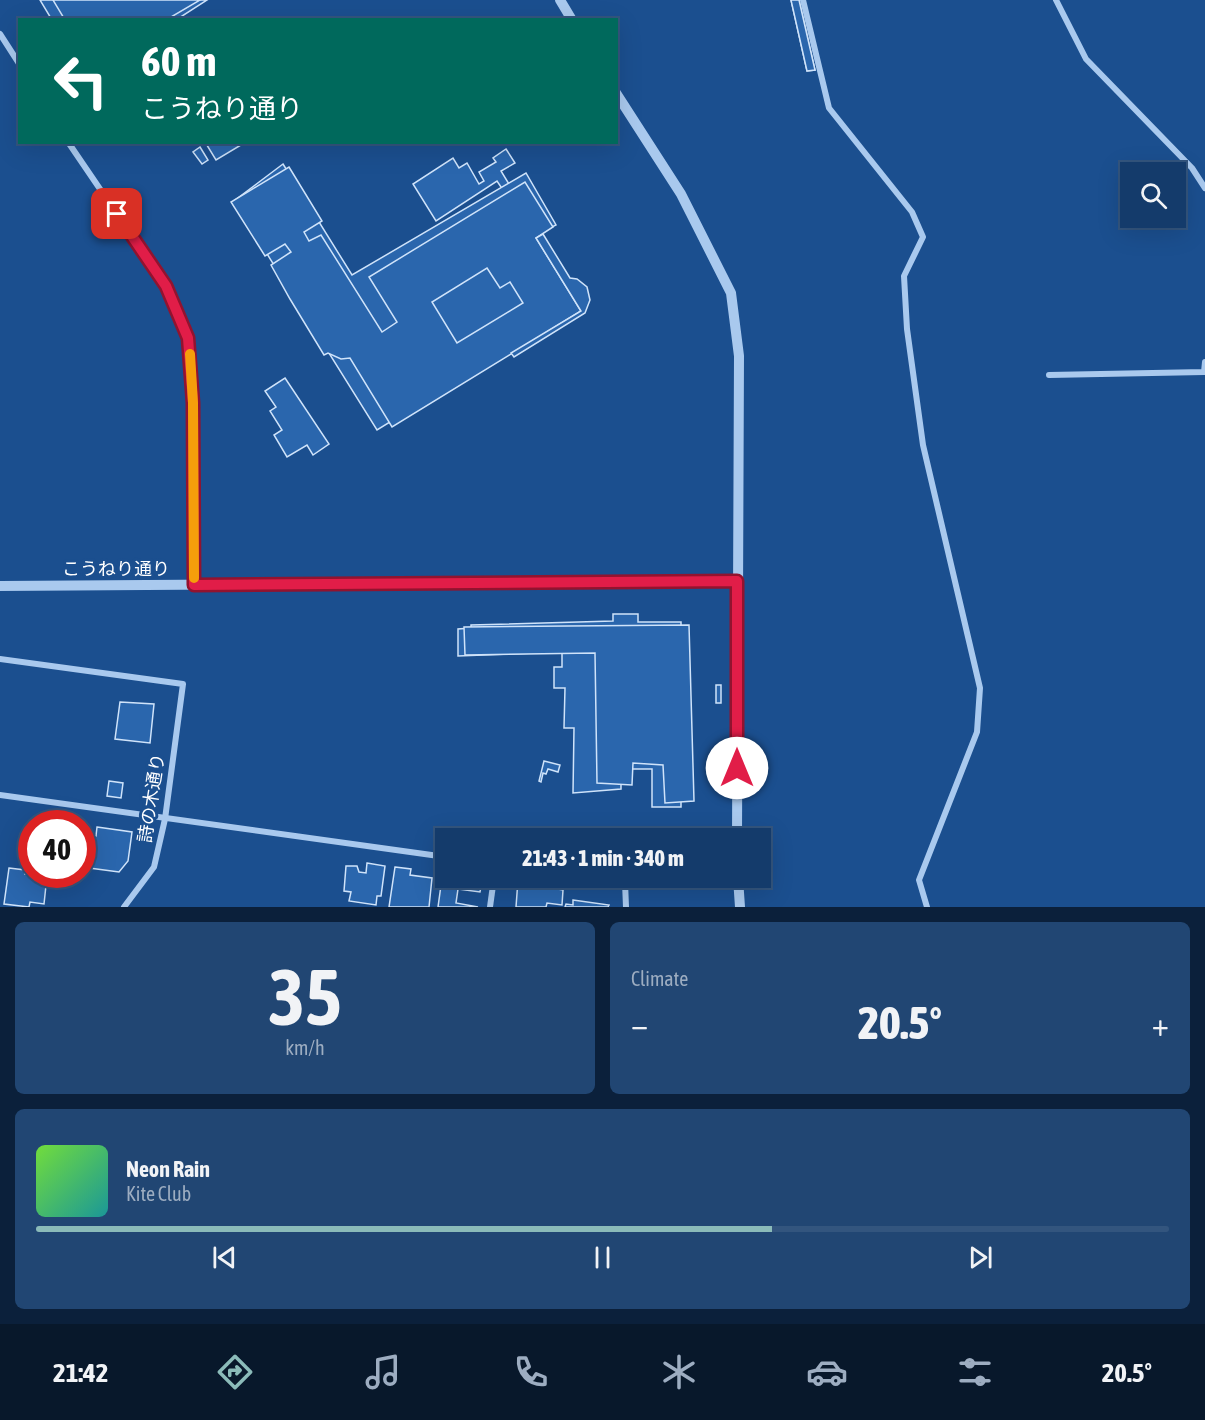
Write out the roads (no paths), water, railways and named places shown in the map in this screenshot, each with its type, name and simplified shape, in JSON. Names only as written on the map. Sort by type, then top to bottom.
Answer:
[{"type":"street","points":[[560,0],[571,18]]},
{"type":"street","points":[[803,0],[828,108],[912,212],[923,237],[904,276],[908,329],[923,445],[980,688],[977,732],[920,880],[927,907]]},
{"type":"street","points":[[1056,0],[1086,59],[1192,168],[1205,189]]},
{"type":"street","points":[[0,34],[18,62]]},
{"type":"street","points":[[618,96],[681,194],[731,293],[740,356],[737,828]]},
{"type":"street","points":[[69,144],[166,286],[188,338],[193,403],[194,585]]},
{"type":"street","points":[[1049,375],[1204,372],[1205,362]]},
{"type":"street","name":"こうねり通り","points":[[0,586],[737,581]]},
{"type":"street","name":"詩の木通り","points":[[0,658],[183,684],[165,819],[154,867],[124,907]]},
{"type":"street","points":[[0,795],[435,856]]},
{"type":"street","points":[[490,907],[493,888]]},
{"type":"street","points":[[625,888],[626,907]]},
{"type":"street","points":[[739,888],[740,907]]}]
